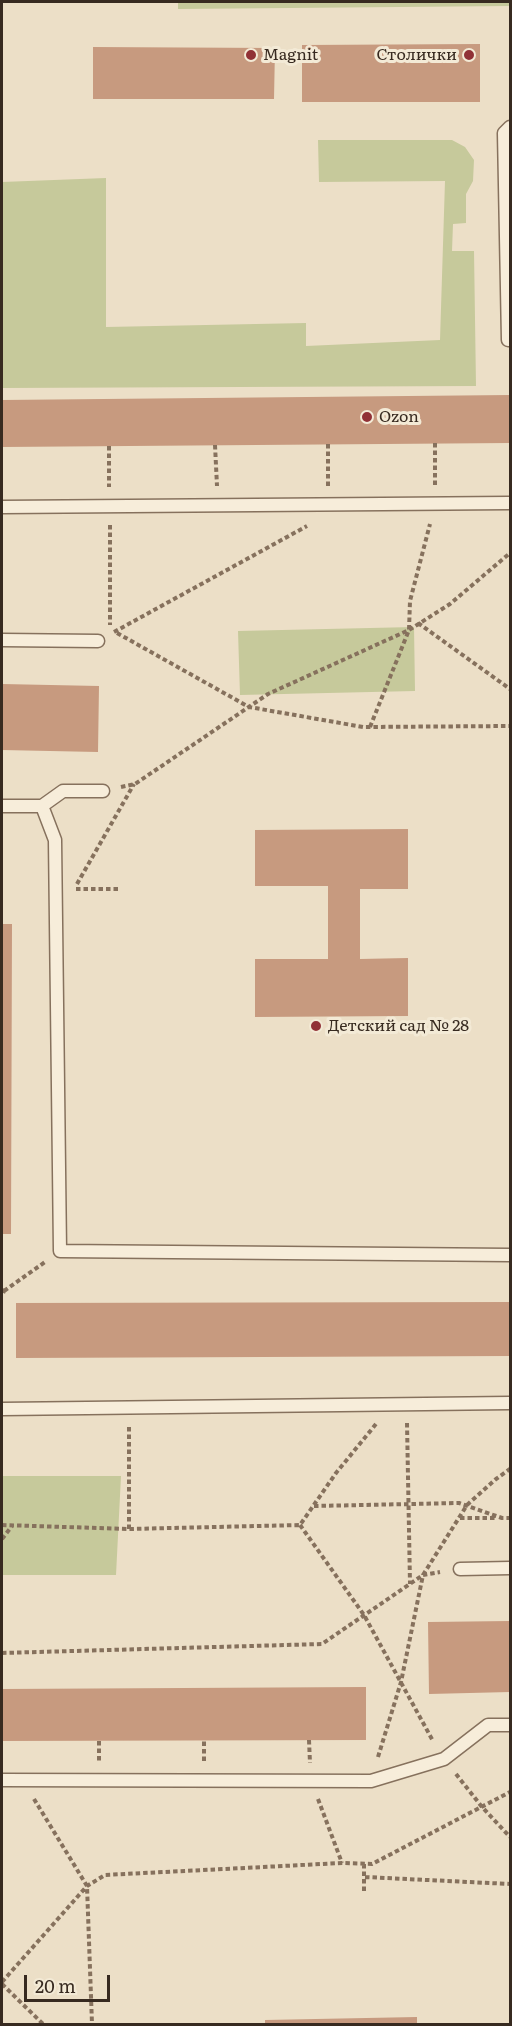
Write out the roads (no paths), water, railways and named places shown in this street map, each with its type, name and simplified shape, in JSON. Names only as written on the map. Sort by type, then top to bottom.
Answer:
[{"type":"lane","points":[[510,127],[504,133],[508,340],[510,340]]},
{"type":"lane","points":[[2,507],[510,503]]},
{"type":"lane","points":[[2,640],[98,641]]},
{"type":"lane","points":[[2,806],[42,807],[63,791],[103,792]]},
{"type":"lane","points":[[42,807],[55,840],[60,1251],[510,1256]]},
{"type":"lane","points":[[2,1409],[510,1403]]},
{"type":"lane","points":[[460,1569],[510,1568]]},
{"type":"lane","points":[[2,1780],[371,1781],[444,1759],[488,1725],[510,1725]]},
{"type":"place","name":"Magnit","points":[[251,55]]},
{"type":"place","name":"Столички","points":[[469,55]]},
{"type":"place","name":"Ozon","points":[[367,417]]},
{"type":"place","name":"Детский сад № 28","points":[[316,1026]]}]
